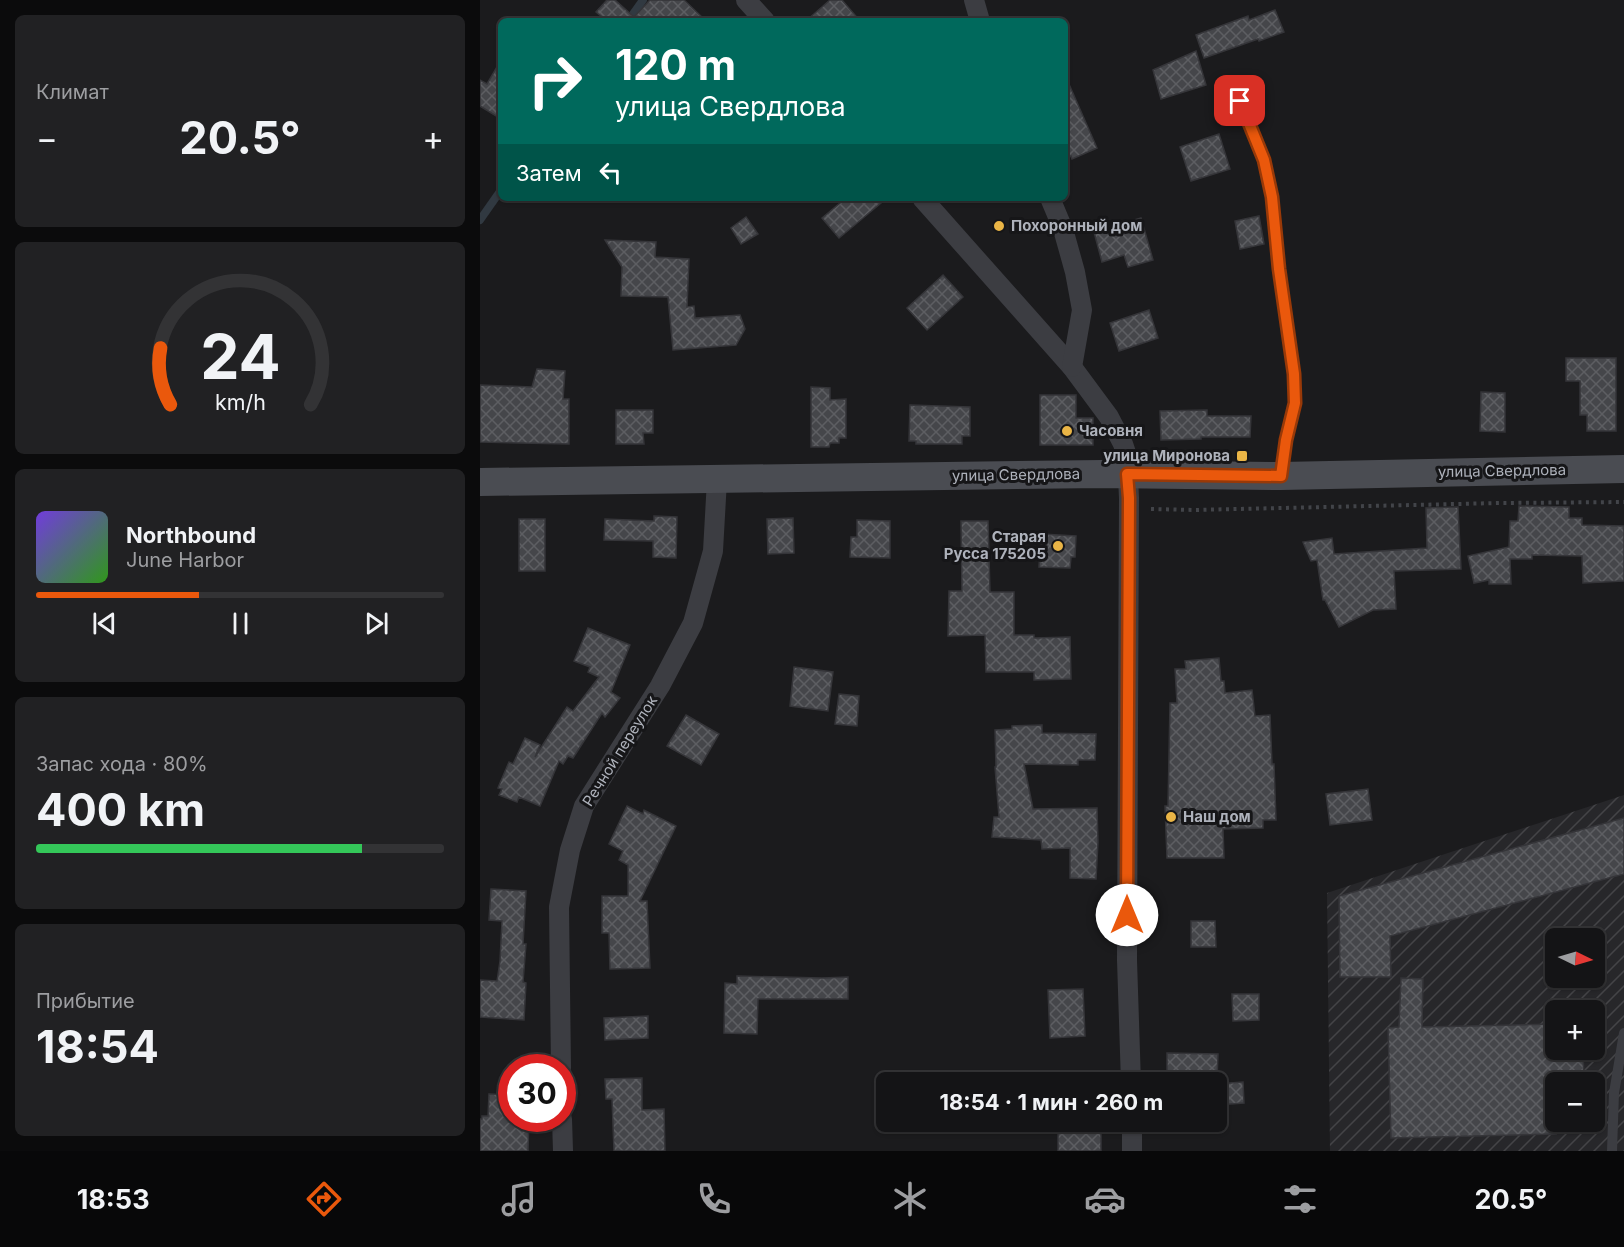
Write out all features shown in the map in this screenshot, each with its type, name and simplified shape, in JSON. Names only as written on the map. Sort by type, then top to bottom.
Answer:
[{"type":"street","points":[[746,0],[762,18]]},
{"type":"street","points":[[974,0],[979,18]]},
{"type":"street","points":[[925,201],[1071,367],[1109,417],[1127,456],[1129,498],[1127,960],[1131,1072]]},
{"type":"street","points":[[1051,201],[1063,229],[1082,310],[1071,367]]},
{"type":"street","name":"улица Свердлова","points":[[480,482],[1127,474],[1281,476],[1624,469]]},
{"type":"street","name":"Речной переулок","points":[[561,1054],[559,907],[570,850],[584,806],[660,686],[693,623],[713,551],[717,480]]},
{"type":"street","points":[[562,1132],[563,1151]]},
{"type":"street","points":[[1132,1132],[1132,1151]]},
{"type":"lane","points":[[1240,101],[1264,160],[1272,197],[1279,269],[1294,374],[1295,403],[1286,440],[1281,476]]},
{"type":"lane","points":[[1612,1151],[1614,1093],[1624,1033]]},
{"type":"path","points":[[1146,509],[1205,510],[1500,502],[1624,502]]},
{"type":"shaded area","points":[[1624,795],[1624,1151],[1330,1151],[1327,893]]},
{"type":"building","points":[[607,0],[615,0],[634,17],[650,0],[684,0],[703,18],[603,18],[596,12]]},
{"type":"building","points":[[830,0],[842,0],[857,18],[809,18]]},
{"type":"building","points":[[1275,10],[1284,32],[1204,58],[1196,35],[1248,16],[1249,20]]},
{"type":"building","points":[[1196,51],[1206,85],[1161,99],[1153,70]]},
{"type":"building","points":[[498,65],[498,117],[480,106],[480,80],[487,84]]},
{"type":"building","points":[[1068,82],[1097,148],[1072,159],[1071,156],[1068,158]]},
{"type":"building","points":[[1219,134],[1230,169],[1191,181],[1180,147]]},
{"type":"building","points":[[842,201],[883,201],[839,238],[822,218]]},
{"type":"building","points":[[1259,216],[1264,244],[1240,249],[1235,221]]},
{"type":"building","points":[[746,217],[758,234],[741,244],[731,228]]},
{"type":"building","points":[[1141,218],[1153,260],[1128,267],[1124,255],[1102,262],[1094,232]]},
{"type":"building","points":[[605,240],[656,242],[655,257],[689,259],[687,307],[694,306],[695,318],[740,315],[745,329],[736,345],[673,350],[668,297],[621,296],[622,267]]},
{"type":"building","points":[[943,275],[963,297],[927,330],[907,308]]},
{"type":"building","points":[[1149,310],[1158,338],[1119,351],[1110,323]]},
{"type":"building","points":[[1566,358],[1616,358],[1616,431],[1587,431],[1587,415],[1580,415],[1580,381],[1566,381]]},
{"type":"building","points":[[537,369],[565,371],[563,399],[569,399],[569,444],[480,442],[480,385],[532,387]]},
{"type":"building","points":[[811,387],[830,388],[830,400],[846,399],[846,438],[839,438],[839,443],[830,443],[829,447],[811,447]]},
{"type":"building","points":[[1481,392],[1505,393],[1505,432],[1480,431]]},
{"type":"building","name":"Часовня","points":[[1040,395],[1076,395],[1076,418],[1093,418],[1093,445],[1040,445]]},
{"type":"building","points":[[910,405],[970,407],[970,436],[962,436],[962,444],[916,444],[916,441],[909,441]]},
{"type":"building","points":[[616,410],[653,410],[653,433],[643,433],[644,444],[616,444]]},
{"type":"building","points":[[1207,410],[1207,416],[1251,416],[1250,437],[1161,440],[1160,411]]},
{"type":"building","points":[[1519,506],[1569,507],[1569,518],[1582,518],[1582,525],[1624,526],[1624,581],[1583,583],[1582,556],[1532,555],[1532,559],[1510,559],[1511,584],[1489,584],[1489,580],[1474,583],[1468,556],[1509,547],[1510,521],[1518,521]]},
{"type":"building","points":[[1458,507],[1461,569],[1394,571],[1396,609],[1373,610],[1339,627],[1323,600],[1317,560],[1311,561],[1303,542],[1332,538],[1334,554],[1427,548],[1426,508]]},
{"type":"building","points":[[654,516],[677,517],[676,558],[653,557],[653,541],[604,540],[605,519],[654,521]]},
{"type":"building","points":[[793,518],[794,553],[768,554],[767,519]]},
{"type":"building","points":[[519,519],[545,519],[545,571],[519,571]]},
{"type":"building","points":[[857,520],[890,521],[890,558],[850,557],[851,537],[857,537]]},
{"type":"building","points":[[961,521],[988,521],[990,592],[1014,592],[1014,635],[1034,635],[1034,638],[1070,637],[1071,679],[1034,680],[1034,672],[986,672],[985,635],[948,636],[949,591],[962,591]]},
{"type":"building","name":"Старая Русса 175205","points":[[1041,534],[1076,536],[1075,557],[1071,557],[1070,568],[1039,567]]},
{"type":"building","points":[[588,628],[630,645],[611,692],[620,698],[605,717],[602,713],[573,758],[568,756],[563,764],[559,761],[540,806],[519,797],[517,802],[499,795],[502,789],[498,788],[509,762],[513,764],[525,738],[540,745],[535,757],[567,707],[573,711],[599,677],[588,672],[590,667],[574,661]]},
{"type":"building","points":[[1219,658],[1221,681],[1224,681],[1225,693],[1252,690],[1255,716],[1270,715],[1276,820],[1263,820],[1263,828],[1223,829],[1224,858],[1167,858],[1165,806],[1168,806],[1170,703],[1177,703],[1175,669],[1186,669],[1185,661]]},
{"type":"building","points":[[794,667],[833,672],[828,711],[790,706]]},
{"type":"building","points":[[839,694],[859,696],[857,726],[835,724]]},
{"type":"building","points":[[686,715],[719,734],[701,765],[667,746]]},
{"type":"building","points":[[1042,725],[1042,733],[1096,734],[1095,760],[1078,760],[1078,765],[1024,764],[1033,809],[1097,808],[1096,879],[1070,878],[1070,848],[1042,849],[1041,840],[992,837],[994,817],[999,817],[995,730],[1012,729],[1012,726]]},
{"type":"building","points":[[1368,789],[1372,820],[1330,825],[1326,794]]},
{"type":"building","points":[[627,806],[643,814],[644,810],[676,826],[640,901],[647,901],[650,968],[610,969],[609,933],[602,933],[602,896],[628,896],[628,865],[619,860],[623,851],[609,844]]},
{"type":"building","points":[[1624,818],[1624,874],[1390,936],[1391,977],[1340,977],[1339,896]]},
{"type":"building","points":[[491,889],[526,891],[523,944],[526,944],[523,982],[526,983],[524,1020],[480,1017],[480,980],[497,981],[500,961],[502,921],[489,920]]},
{"type":"building","points":[[1191,921],[1215,921],[1216,947],[1191,947]]},
{"type":"building","points":[[737,976],[848,977],[848,999],[758,999],[757,1034],[724,1033],[725,983],[737,984]]},
{"type":"building","points":[[1401,978],[1423,979],[1422,1027],[1545,1024],[1545,1060],[1583,1060],[1584,1072],[1545,1072],[1545,1132],[1556,1132],[1556,1134],[1391,1138],[1388,1028],[1399,1027]]},
{"type":"building","points":[[1083,989],[1085,1036],[1050,1038],[1048,990]]},
{"type":"building","points":[[1232,994],[1259,994],[1259,1020],[1233,1021]]},
{"type":"building","points":[[648,1016],[648,1038],[605,1040],[604,1018]]},
{"type":"building","points":[[1167,1053],[1218,1054],[1217,1072],[1167,1072]]},
{"type":"building","points":[[642,1078],[642,1110],[664,1109],[665,1151],[614,1151],[612,1099],[606,1099],[605,1079]]},
{"type":"building","points":[[1243,1082],[1244,1103],[1227,1104],[1227,1083]]},
{"type":"building","points":[[489,1094],[498,1094],[498,1132],[529,1132],[528,1151],[480,1151],[480,1119],[482,1116],[488,1116]]},
{"type":"building","points":[[1058,1132],[1101,1132],[1101,1151],[1058,1151]]},
{"type":"waterway","points":[[630,18],[643,0]]},
{"type":"waterway","points":[[480,220],[498,194]]},
{"type":"place","name":"Похоронный дом","points":[[999,226]]},
{"type":"place","name":"Часовня","points":[[1067,431]]},
{"type":"place","name":"улица Миронова","points":[[1242,456]]},
{"type":"place","name":"Старая Русса 175205","points":[[1058,546]]},
{"type":"place","name":"Наш дом","points":[[1171,817]]},
{"type":"route","points":[[1127,915],[1129,498],[1127,474],[1281,476],[1286,440],[1295,403],[1294,374],[1279,269],[1272,197],[1264,160],[1240,101]]}]
